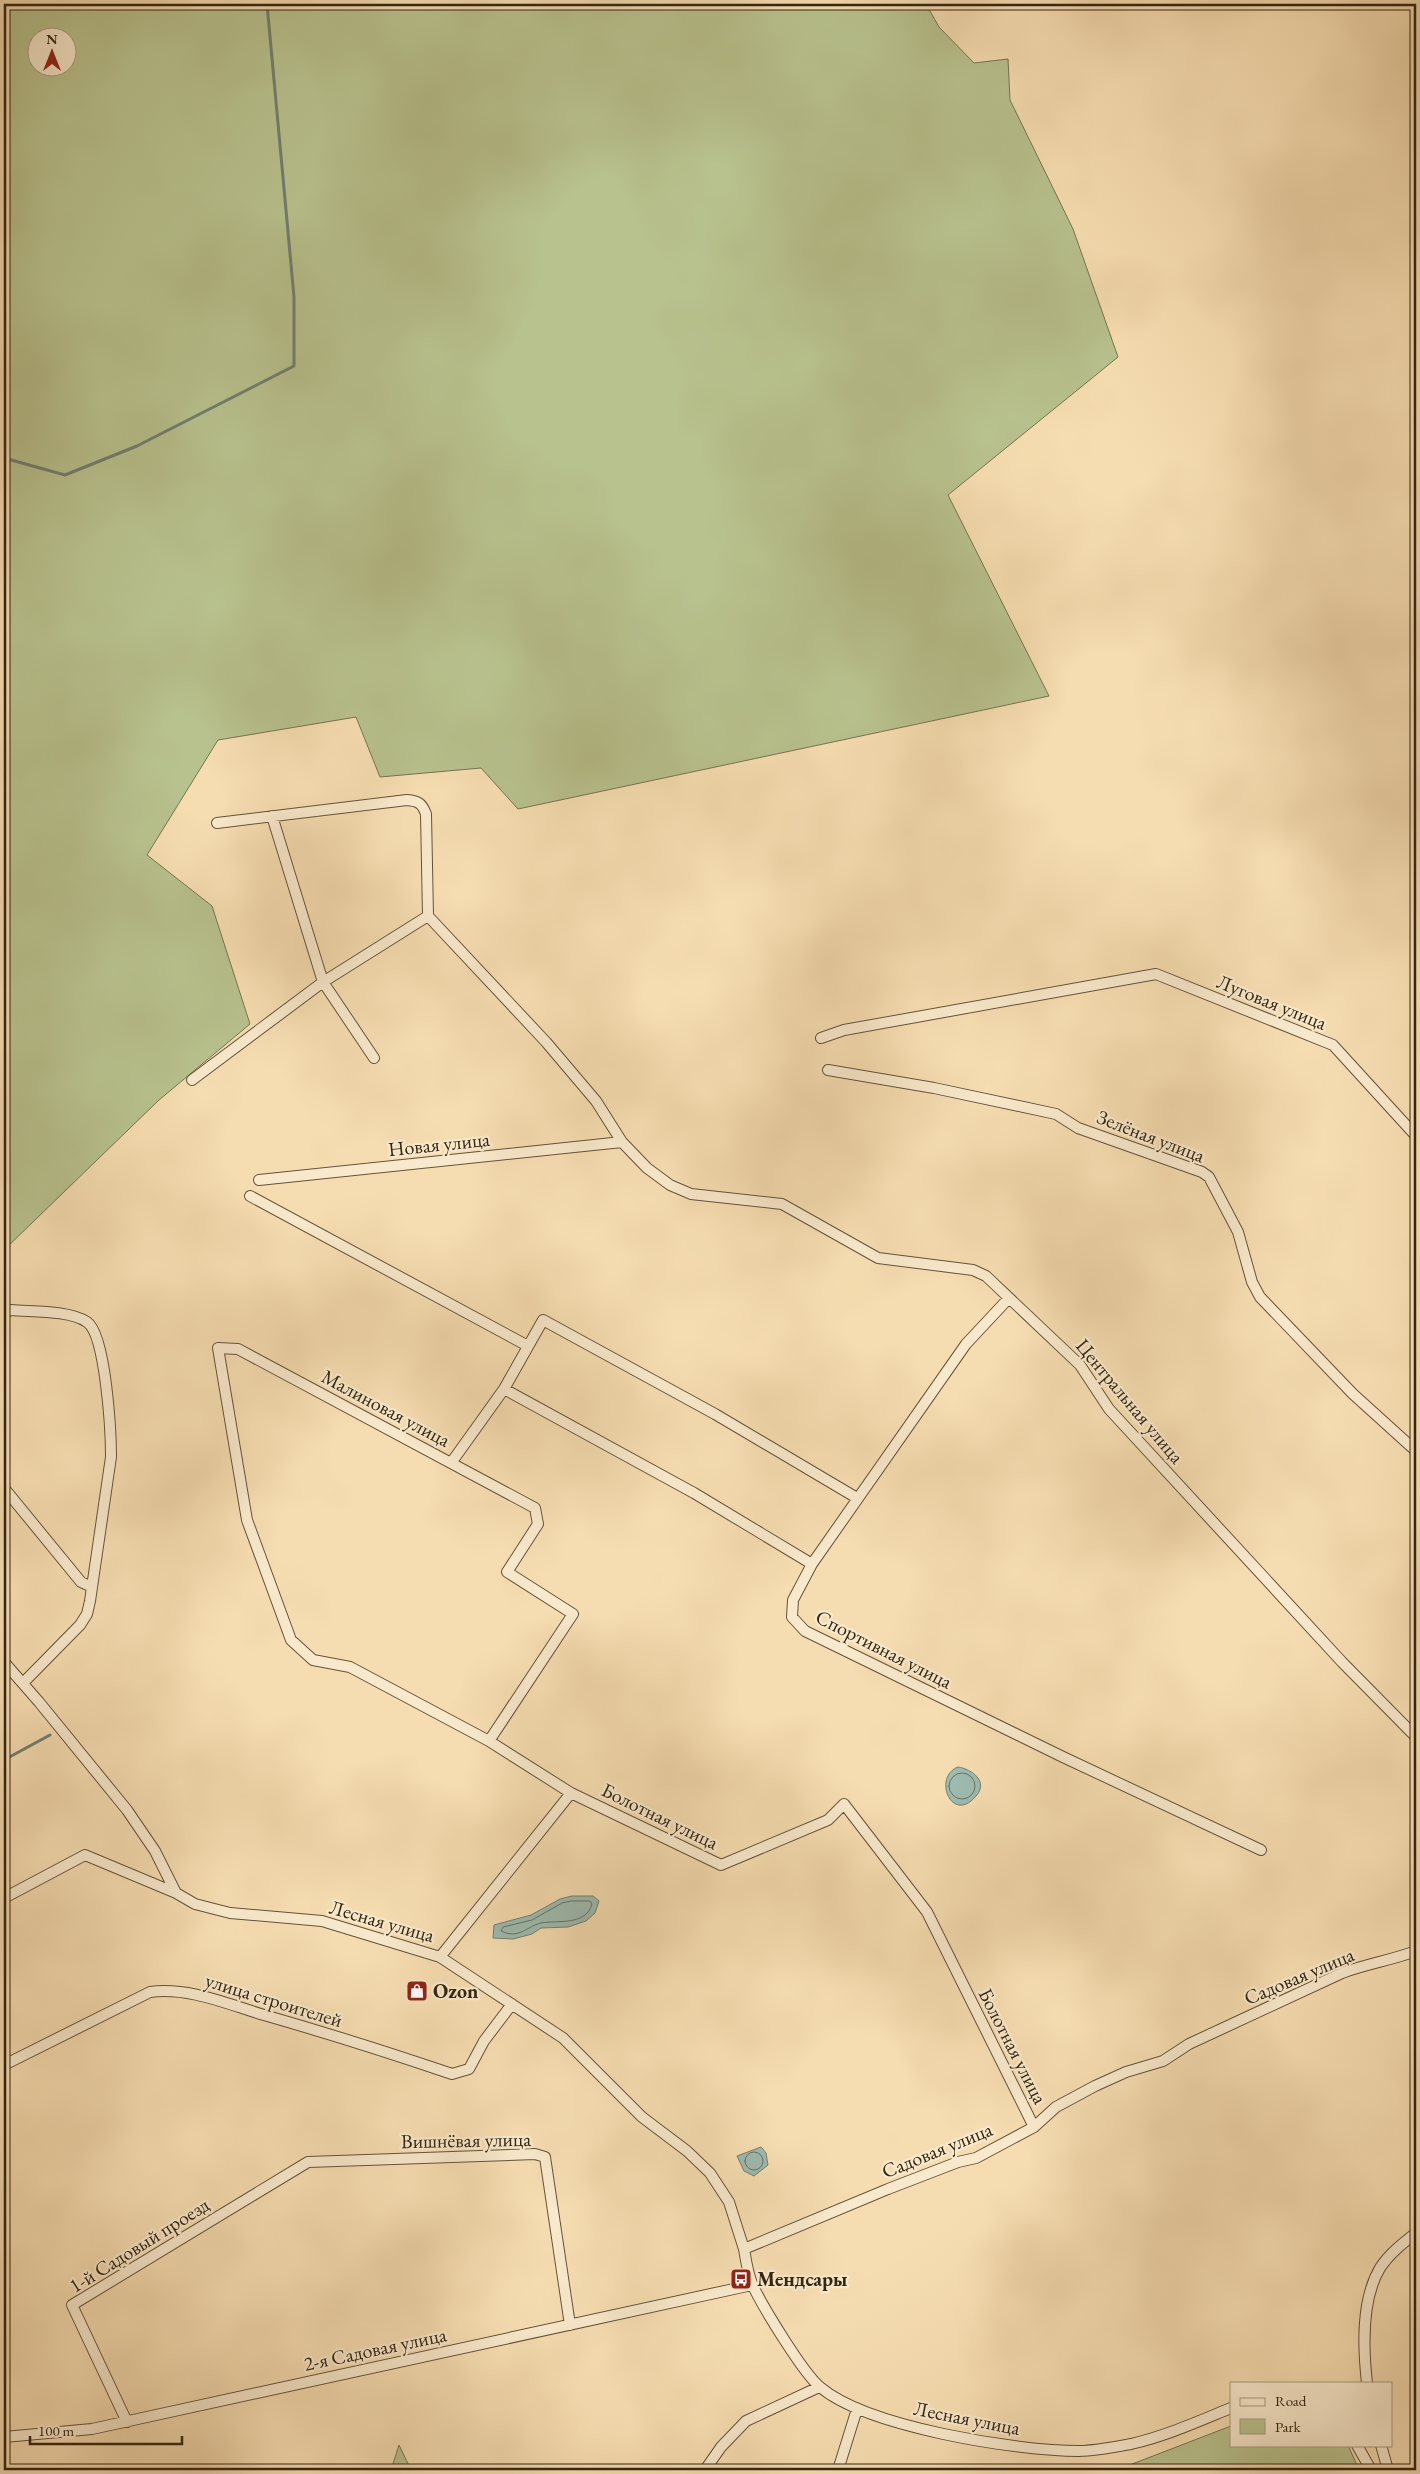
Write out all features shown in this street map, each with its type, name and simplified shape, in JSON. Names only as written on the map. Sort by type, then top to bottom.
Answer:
[{"type":"street","points":[[192,1080],[323,982],[428,916],[426,814],[423,805],[416,801],[217,823]]},
{"type":"street","points":[[272,816],[323,982],[374,1058]]},
{"type":"street","name":"Центральная улица","points":[[428,916],[546,1042],[596,1101],[622,1142],[647,1168],[670,1185],[691,1194],[782,1204],[878,1258],[901,1263],[974,1270],[996,1284],[1080,1365],[1109,1409],[1342,1662],[1416,1737]]},
{"type":"street","name":"Луговая улица","points":[[821,1038],[844,1030],[1156,974],[1333,1045],[1416,1136]]},
{"type":"street","name":"Зелёная улица","points":[[828,1070],[934,1088],[1056,1114],[1078,1128],[1202,1172],[1209,1177],[1238,1232],[1252,1282],[1260,1297],[1353,1394],[1416,1451]]},
{"type":"street","name":"Новая улица","points":[[259,1180],[622,1142]]},
{"type":"street","points":[[250,1196],[528,1346]]},
{"type":"street","name":"Спортивная улица","points":[[1009,1298],[966,1344],[812,1564],[794,1600],[792,1610],[796,1623],[806,1631],[1055,1753],[1261,1850]]},
{"type":"street","points":[[4,1313],[11,1310],[74,1315],[88,1322],[97,1336],[111,1433],[111,1457],[92,1587],[86,1614],[80,1625],[23,1683]]},
{"type":"street","points":[[451,1463],[504,1389],[543,1320],[715,1414],[857,1498]]},
{"type":"street","name":"Малиновая улица","points":[[291,1640],[247,1520],[218,1348],[238,1348],[535,1508],[538,1524],[508,1572],[573,1614],[489,1741]]},
{"type":"street","points":[[504,1389],[694,1493],[812,1564]]},
{"type":"street","points":[[4,1488],[81,1582],[92,1587]]},
{"type":"street","name":"Болотная улица","points":[[291,1640],[313,1660],[350,1667],[489,1741],[572,1793],[721,1865],[828,1820],[844,1804],[927,1912],[1034,2127]]},
{"type":"street","points":[[4,1662],[127,1810],[154,1851],[176,1893]]},
{"type":"street","points":[[440,1957],[572,1793]]},
{"type":"street","name":"Лесная улица","points":[[4,1898],[85,1855],[176,1893],[196,1904],[230,1913],[322,1921],[440,1957],[563,2038],[642,2117],[687,2151],[710,2173],[729,2202],[744,2249]]},
{"type":"street","name":"Садовая улица","points":[[744,2249],[888,2189],[958,2162],[976,2158],[1034,2127],[1043,2117],[1056,2108],[1095,2086],[1126,2072],[1163,2061],[1188,2044],[1342,1973],[1357,1967],[1390,1961],[1416,1951]]},
{"type":"street","name":"улица строителей","points":[[4,2065],[150,1992],[170,1990],[194,1994],[272,2017],[452,2074],[469,2068],[484,2041],[512,2004]]},
{"type":"street","name":"Вишнёвая улица","points":[[308,2162],[536,2154],[545,2157],[570,2325]]},
{"type":"street","name":"1-й Садовый проезд","points":[[127,2422],[72,2305],[308,2162]]},
{"type":"street","points":[[1367,2382],[1367,2321],[1370,2289],[1380,2267],[1397,2248],[1416,2232]]},
{"type":"street","points":[[744,2249],[752,2285]]},
{"type":"street","name":"Лесная улица","points":[[752,2285],[795,2356],[819,2387],[857,2409],[897,2422],[1017,2447],[1080,2451],[1131,2444],[1176,2430],[1230,2408]]},
{"type":"street","name":"2-я Садовая улица","points":[[4,2437],[92,2429],[127,2422],[752,2285]]},
{"type":"street","points":[[705,2470],[721,2447],[746,2422],[819,2387]]},
{"type":"street","points":[[838,2470],[857,2409]]},
{"type":"street","points":[[1359,2446],[1371,2470]]},
{"type":"street","points":[[1381,2446],[1388,2470]]},
{"type":"green space","points":[[4,4],[926,4],[939,27],[974,63],[1008,59],[1010,100],[1073,229],[1118,357],[948,495],[1049,696],[518,809],[481,768],[380,777],[356,717],[218,740],[147,855],[212,906],[250,1024],[159,1100],[4,1250]]},
{"type":"green space","points":[[1230,2426],[1230,2446],[1348,2446],[1359,2470],[1121,2470]]},
{"type":"green space","points":[[399,2445],[411,2470],[391,2470]]},
{"type":"water","points":[[958,1767],[973,1773],[980,1781],[981,1786],[976,1796],[967,1803],[959,1805],[948,1796],[946,1788],[946,1780],[950,1772]]},
{"type":"water","points":[[572,1896],[593,1896],[599,1901],[595,1913],[586,1921],[568,1927],[541,1928],[532,1934],[513,1939],[493,1938],[494,1925],[531,1915],[560,1899]]},
{"type":"water","points":[[761,2147],[766,2153],[768,2165],[754,2176],[744,2171],[737,2156]]},
{"type":"waterway","points":[[4,458],[65,475],[137,446],[294,366],[294,297],[267,4]]},
{"type":"waterway","points":[[4,1760],[50,1735]]},
{"type":"place","name":"Ozon","points":[[417,1991]]},
{"type":"place","name":"Мендсары","points":[[741,2279]]}]
